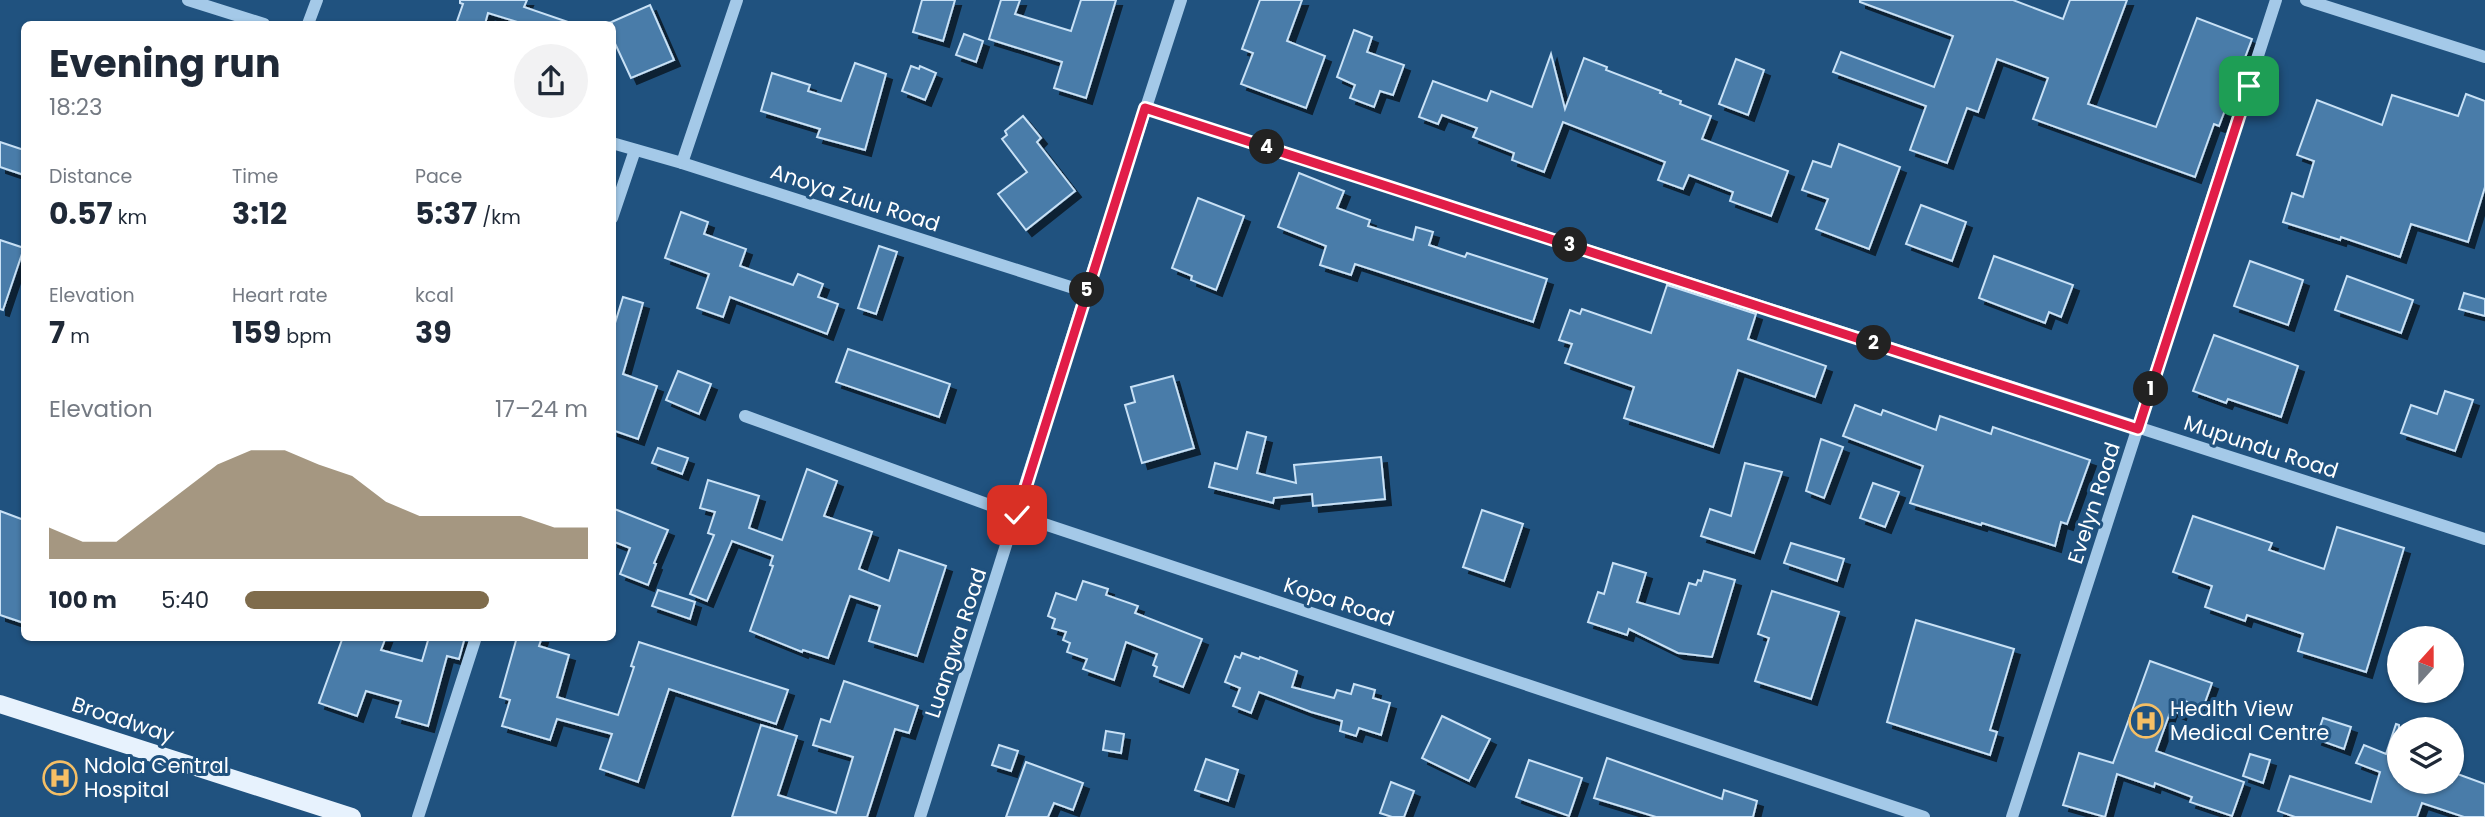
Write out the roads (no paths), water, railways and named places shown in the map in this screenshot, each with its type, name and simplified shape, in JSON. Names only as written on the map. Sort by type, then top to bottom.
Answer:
[{"type":"main road","name":"Broadway","points":[[0,704],[352,817]]},
{"type":"street","points":[[188,0],[254,21]]},
{"type":"street","points":[[310,21],[317,0]]},
{"type":"street","points":[[682,163],[737,0]]},
{"type":"street","name":"Luangwa Road","points":[[920,817],[1181,0]]},
{"type":"street","name":"Evelyn Road","points":[[2012,817],[2276,0]]},
{"type":"street","points":[[2306,0],[2485,57]]},
{"type":"street","name":"Mupundu Road","points":[[1145,108],[2485,539]]},
{"type":"street","name":"Anoya Zulu Road","points":[[616,144],[1086,292]]},
{"type":"street","points":[[616,206],[635,150]]},
{"type":"street","name":"Kopa Road","points":[[745,416],[1017,515],[1924,817]]},
{"type":"street","points":[[418,817],[475,641]]},
{"type":"place","name":"Health View Medical Centre","points":[[2146,721]]},
{"type":"place","name":"Ndola Central Hospital","points":[[60,778]]}]
